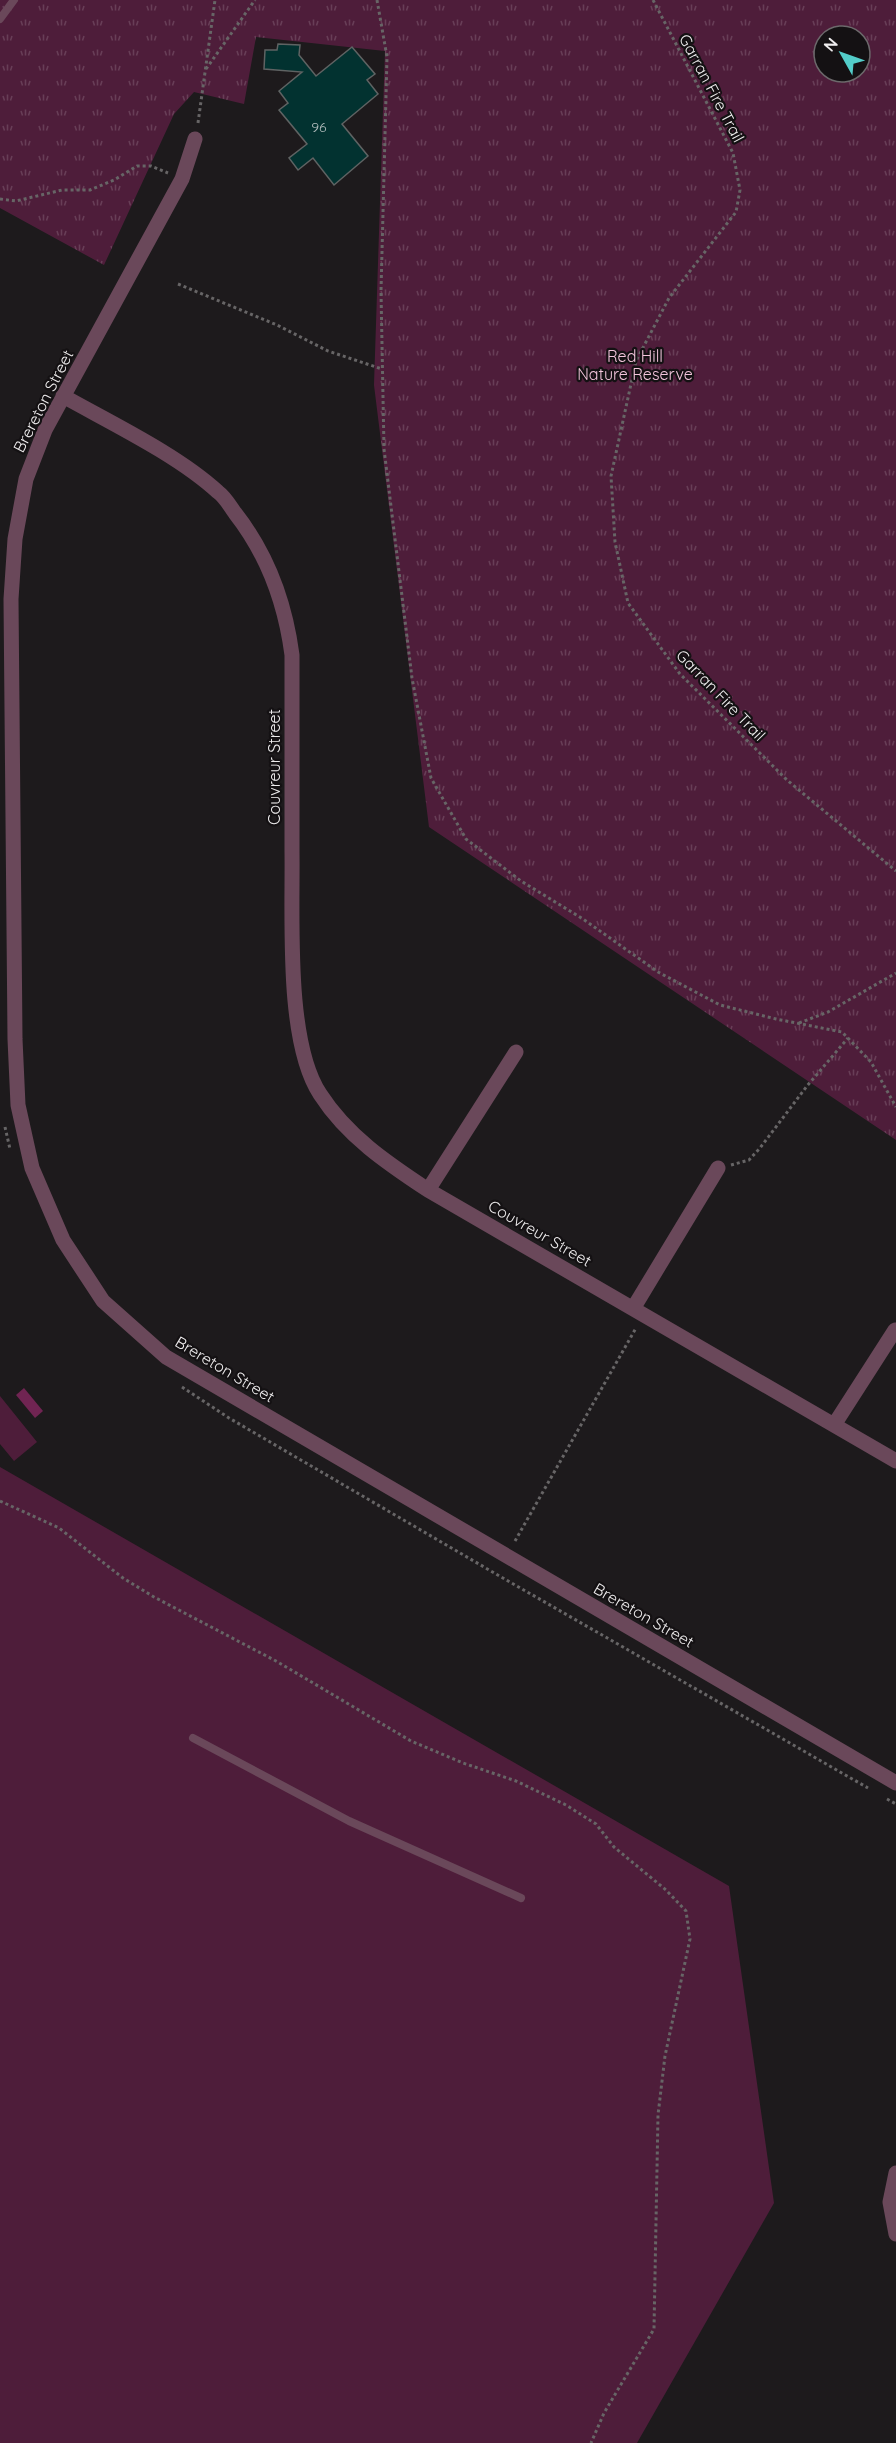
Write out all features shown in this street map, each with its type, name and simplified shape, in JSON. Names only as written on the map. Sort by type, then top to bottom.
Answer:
[{"type":"street","name":"Brereton Street","points":[[195,139],[182,179],[45,430],[26,478],[15,539],[11,599],[15,1039],[18,1105],[32,1168],[63,1240],[103,1301],[166,1357],[896,1783]]},
{"type":"street","name":"Couvreur Street","points":[[63,396],[161,452],[219,492],[253,536],[276,582],[288,623],[292,655],[293,978],[304,1053],[319,1092],[350,1132],[385,1161],[428,1190],[640,1310],[896,1461]]},
{"type":"street","points":[[428,1190],[516,1052]]},
{"type":"street","points":[[640,1310],[718,1168]]},
{"type":"street","points":[[834,1425],[895,1329]]},
{"type":"street","points":[[896,2173],[890,2202],[896,2234]]},
{"type":"lane","points":[[0,19],[14,0]]},
{"type":"lane","points":[[193,1738],[349,1821],[521,1898]]},
{"type":"path","points":[[195,139],[215,0]]},
{"type":"path","points":[[205,70],[255,0]]},
{"type":"path","points":[[377,0],[387,57],[381,291],[384,448],[412,678],[431,778],[466,839],[521,882],[583,919],[658,972],[720,1005],[842,1032],[871,1062],[896,1107]]},
{"type":"path","name":"Garran Fire Trail","points":[[652,0],[733,153],[740,190],[736,212],[669,298],[636,361],[611,476],[615,542],[628,603],[680,674],[787,780],[896,871]]},
{"type":"path","points":[[0,199],[16,201],[62,190],[90,190],[114,180],[137,166],[151,166],[171,175]]},
{"type":"path","points":[[178,284],[277,325],[328,351],[382,369]]},
{"type":"path","points":[[796,1023],[828,1012],[896,973]]},
{"type":"path","points":[[718,1168],[749,1160],[755,1154],[807,1086],[848,1038]]},
{"type":"path","points":[[496,1574],[640,1310]]},
{"type":"path","points":[[0,1501],[59,1528],[117,1574],[146,1592],[276,1661],[411,1741],[463,1763],[516,1781],[566,1805],[596,1824],[614,1847],[666,1890],[686,1911],[690,1939],[665,2056],[658,2115],[654,2328],[604,2414],[591,2443]]},
{"type":"green space","name":"Red Hill Nature Reserve","points":[[0,0],[896,0],[896,1140],[429,827],[374,385],[385,51],[256,37],[244,104],[194,92],[174,114],[104,265],[0,208]]},
{"type":"green space","points":[[0,1396],[37,1442],[14,1461],[0,1444]]},
{"type":"green space","points":[[0,1467],[729,1886],[774,2203],[637,2443],[0,2443]]},
{"type":"shaded area","points":[[24,1388],[43,1411],[35,1418],[16,1395]]},
{"type":"building","points":[[278,44],[300,45],[299,55],[316,76],[352,47],[375,74],[367,80],[378,94],[342,124],[368,156],[334,185],[313,158],[298,170],[289,158],[307,144],[279,110],[288,103],[279,91],[302,72],[264,69],[265,50],[277,50]]}]
